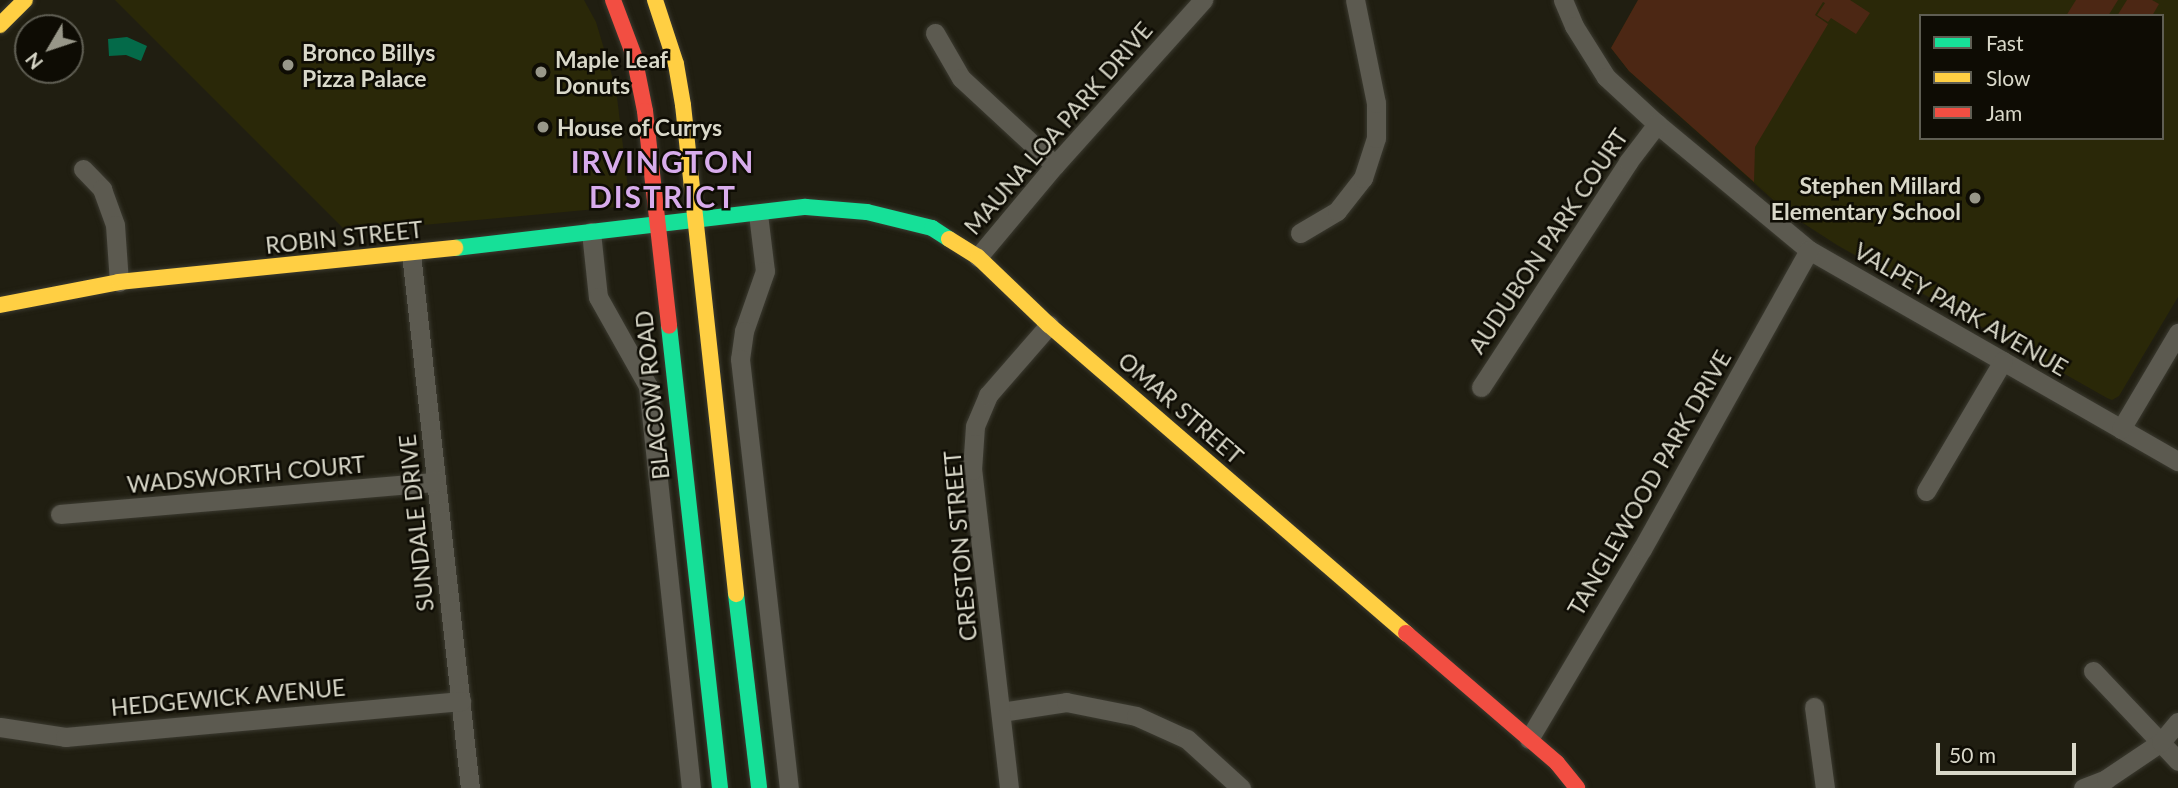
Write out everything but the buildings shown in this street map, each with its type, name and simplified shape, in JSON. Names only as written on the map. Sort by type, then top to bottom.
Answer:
[{"type":"street","points":[[0,25],[25,0]]},
{"type":"street","name":"BLACOW ROAD","points":[[613,0],[629,41],[640,83],[720,788]]},
{"type":"street","points":[[655,0],[671,45],[680,85],[759,788]]},
{"type":"street","name":"MAUNA LOA PARK DRIVE","points":[[978,257],[1055,165],[1203,0]]},
{"type":"street","points":[[1300,233],[1337,211],[1363,178],[1376,138],[1376,103],[1355,0]]},
{"type":"street","name":"VALPEY PARK AVENUE","points":[[1563,0],[1574,26],[1606,77],[1657,124],[1809,250],[2178,461]]},
{"type":"street","points":[[935,33],[961,78],[1055,165]]},
{"type":"street","name":"AUDUBON PARK COURT","points":[[1481,387],[1628,162],[1657,124]]},
{"type":"street","points":[[83,169],[102,189],[114,225],[119,282]]},
{"type":"street","name":"OMAR STREET","points":[[694,222],[806,207],[867,212],[932,228],[978,257],[1049,324],[1529,739],[1557,764],[1577,788]]},
{"type":"street","points":[[758,214],[765,271],[744,331],[740,359],[789,788]]},
{"type":"street","name":"ROBIN STREET","points":[[0,305],[119,282],[694,222]]},
{"type":"street","name":"BLACOW ROAD","points":[[591,232],[598,297],[648,386],[691,788]]},
{"type":"street","name":"TANGLEWOOD PARK DRIVE","points":[[1529,739],[1649,537],[1809,250]]},
{"type":"street","name":"SUNDALE DRIVE","points":[[411,253],[470,788]]},
{"type":"street","name":"CRESTON STREET","points":[[1009,788],[972,470],[975,426],[988,395],[1049,324]]},
{"type":"street","points":[[2121,429],[2178,333]]},
{"type":"street","points":[[1926,491],[2003,361]]},
{"type":"street","name":"WADSWORTH COURT","points":[[60,514],[436,482]]},
{"type":"street","points":[[2093,671],[2178,761]]},
{"type":"street","name":"HEDGEWICK AVENUE","points":[[0,727],[65,737],[461,701]]},
{"type":"street","points":[[1001,712],[1066,702],[1136,716],[1187,739],[1241,788]]},
{"type":"street","points":[[1814,707],[1825,788]]},
{"type":"street","points":[[2083,788],[2106,779],[2161,742],[2178,722]]},
{"type":"shaded area","points":[[115,0],[584,0],[596,22],[616,89],[628,188],[625,200],[618,207],[347,232]]},
{"type":"shaded area","name":"Stephen Millard Elementary School","points":[[1638,0],[2178,0],[2178,297],[2119,396],[2112,400],[2107,398],[1837,245],[1789,214],[1629,71],[1611,48]]},
{"type":"shaded area","points":[[1638,0],[1850,0],[1870,13],[1856,34],[1831,18],[1828,22],[1817,15],[1825,3],[1823,2],[1815,15],[1828,24],[1755,147],[1754,182],[1629,71],[1611,48]]},
{"type":"shaded area","points":[[2076,0],[2118,0],[2109,14],[2067,14]]},
{"type":"shaded area","points":[[2127,0],[2152,0],[2159,4],[2153,14],[2118,14]]},
{"type":"shaded area","points":[[127,37],[147,46],[141,61],[126,55],[109,56],[108,39]]},
{"type":"traffic: fast","points":[[455,248],[806,207],[867,212],[932,228],[949,239]]},
{"type":"traffic: fast","points":[[669,326],[720,788]]},
{"type":"traffic: fast","points":[[736,594],[759,788]]},
{"type":"traffic: slow","points":[[0,25],[25,0]]},
{"type":"traffic: slow","points":[[655,0],[676,64],[683,105],[736,594]]},
{"type":"traffic: slow","points":[[949,239],[978,257],[1049,325],[1406,633]]},
{"type":"traffic: slow","points":[[0,305],[119,282],[455,248]]},
{"type":"traffic: jam","points":[[613,0],[634,56],[645,111],[669,326]]},
{"type":"traffic: jam","points":[[1406,633],[1557,763],[1577,788]]},
{"type":"place","name":"Bronco Billys Pizza Palace","points":[[288,65]]},
{"type":"place","name":"Maple Leaf Donuts","points":[[541,72]]},
{"type":"place","name":"House of Currys","points":[[543,127]]},
{"type":"place","name":"Stephen Millard Elementary School","points":[[1975,198]]},
{"type":"district","name":"IRVINGTON DISTRICT","points":[[663,178]]}]
